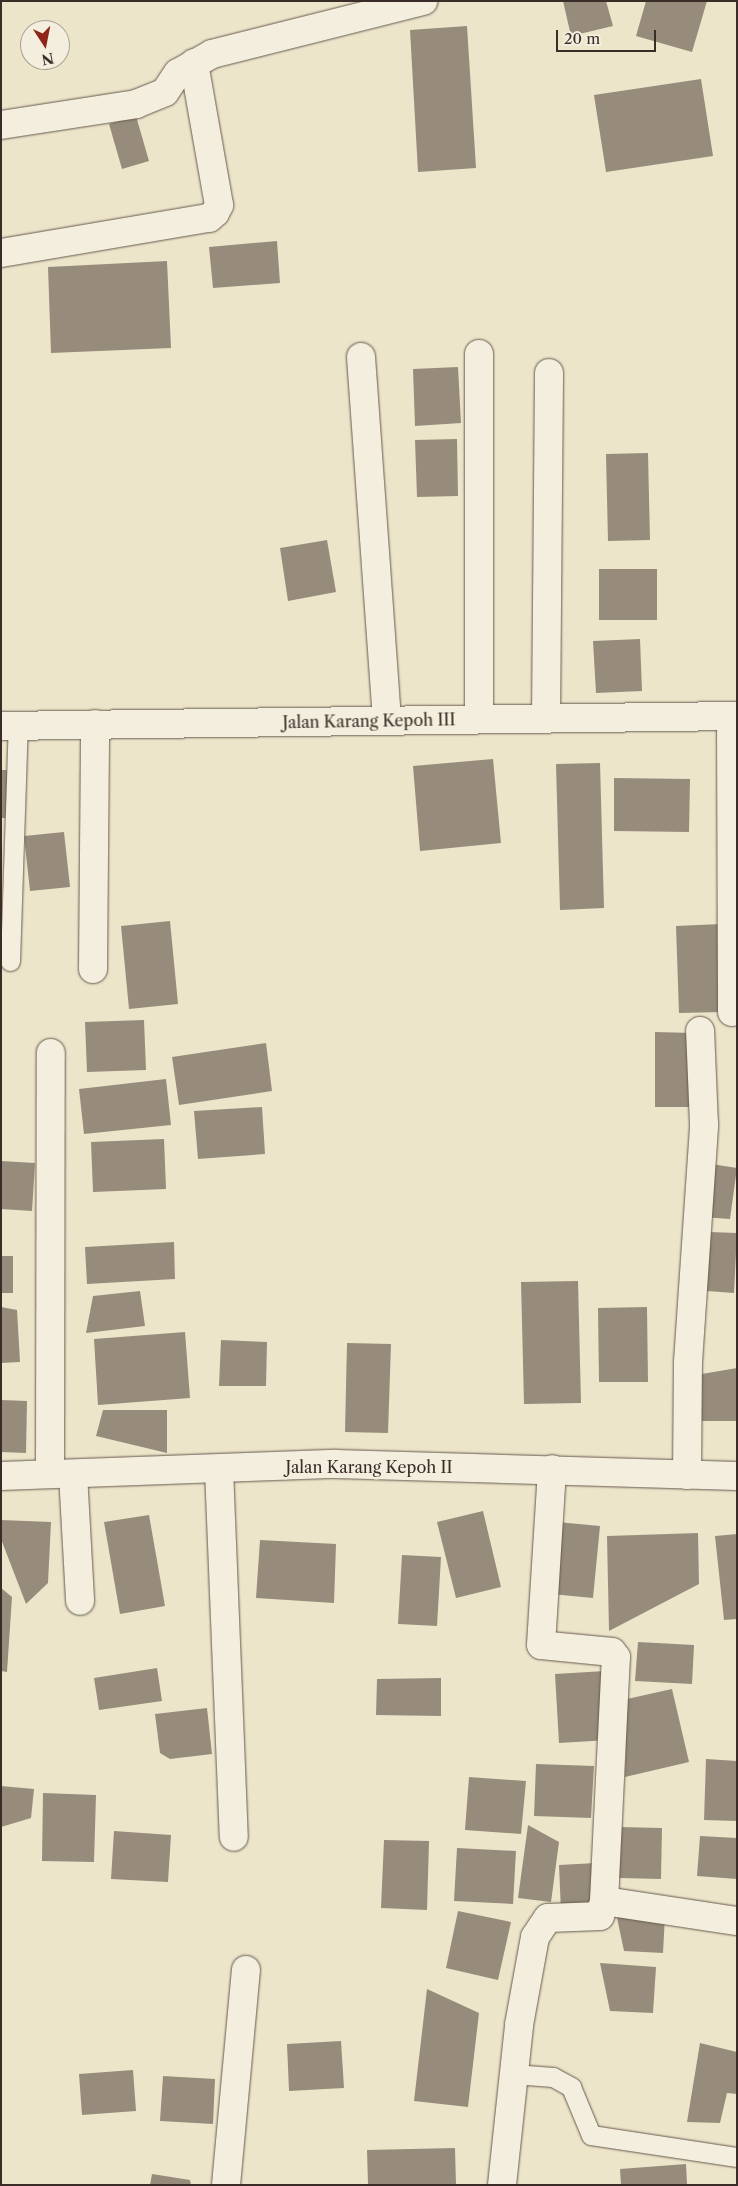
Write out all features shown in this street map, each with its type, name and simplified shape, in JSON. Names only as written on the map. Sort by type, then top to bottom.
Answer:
[{"type":"street","points":[[1,125],[152,100],[194,63],[423,1]]},
{"type":"street","points":[[1,252],[209,218],[215,213],[219,205],[194,63]]},
{"type":"street","points":[[479,354],[479,719]]},
{"type":"street","points":[[361,357],[387,720]]},
{"type":"street","points":[[546,719],[549,372]]},
{"type":"street","points":[[732,1012],[734,716]]},
{"type":"street","name":"Jalan Karang Kepoh III","points":[[9,726],[734,716]]},
{"type":"street","points":[[93,969],[95,724]]},
{"type":"street","points":[[688,1475],[689,1324],[704,1125],[700,1031]]},
{"type":"street","points":[[51,1053],[62,1474],[80,1601]]},
{"type":"street","name":"Jalan Karang Kepoh II","points":[[1,1476],[336,1464],[737,1476]]},
{"type":"street","points":[[219,1469],[234,1837]]},
{"type":"street","points":[[502,2185],[513,2074],[534,1937],[548,1918],[600,1916],[604,1901],[616,1657],[612,1652],[542,1645],[552,1469]]},
{"type":"street","points":[[604,1901],[737,1922]]},
{"type":"street","points":[[226,2185],[246,1970]]},
{"type":"lane","points":[[9,726],[10,961]]},
{"type":"lane","points":[[513,2074],[553,2077],[571,2087],[591,2135],[737,2157]]},
{"type":"building","points":[[563,1],[606,1],[613,26],[571,36]]},
{"type":"building","points":[[646,1],[707,1],[692,52],[636,36]]},
{"type":"building","points":[[467,26],[476,168],[418,172],[410,30]]},
{"type":"building","points":[[701,79],[713,156],[606,172],[594,95]]},
{"type":"building","points":[[136,116],[149,161],[122,169],[109,124]]},
{"type":"building","points":[[277,241],[280,283],[213,288],[209,247]]},
{"type":"building","points":[[167,261],[171,348],[51,353],[48,267]]},
{"type":"building","points":[[458,367],[461,423],[415,426],[413,369]]},
{"type":"building","points":[[457,439],[458,496],[417,497],[415,440]]},
{"type":"building","points":[[648,453],[650,540],[608,541],[606,454]]},
{"type":"building","points":[[327,540],[336,592],[288,601],[280,548]]},
{"type":"building","points":[[599,569],[657,569],[657,620],[599,620]]},
{"type":"building","points":[[640,639],[642,691],[596,693],[593,641]]},
{"type":"building","points":[[493,759],[501,843],[420,851],[413,766]]},
{"type":"building","points":[[600,763],[604,908],[560,910],[556,764]]},
{"type":"building","points":[[1,770],[7,770],[7,818],[1,818]]},
{"type":"building","points":[[614,778],[690,779],[689,832],[614,831]]},
{"type":"building","points":[[64,832],[70,887],[30,891],[24,836]]},
{"type":"building","points":[[170,921],[178,1004],[129,1009],[121,926]]},
{"type":"building","points":[[721,924],[723,1012],[679,1013],[676,926]]},
{"type":"building","points":[[144,1020],[146,1070],[87,1072],[85,1022]]},
{"type":"building","points":[[655,1032],[694,1033],[693,1107],[655,1107]]},
{"type":"building","points":[[266,1043],[272,1091],[179,1105],[172,1057]]},
{"type":"building","points":[[166,1079],[171,1125],[84,1134],[79,1089]]},
{"type":"building","points":[[262,1107],[265,1154],[198,1159],[194,1111]]},
{"type":"building","points":[[164,1139],[166,1189],[93,1192],[91,1142]]},
{"type":"building","points":[[1,1161],[35,1163],[32,1211],[1,1209]]},
{"type":"building","points":[[705,1163],[737,1168],[730,1219],[701,1217]]},
{"type":"building","points":[[710,1232],[737,1233],[734,1293],[707,1291]]},
{"type":"building","points":[[174,1242],[175,1279],[87,1284],[85,1247]]},
{"type":"building","points":[[1,1256],[13,1256],[13,1293],[1,1293]]},
{"type":"building","points":[[578,1281],[581,1403],[524,1404],[521,1282]]},
{"type":"building","points":[[140,1291],[145,1326],[86,1333],[93,1296]]},
{"type":"building","points":[[1,1307],[17,1310],[20,1362],[1,1363]]},
{"type":"building","points":[[647,1307],[648,1382],[599,1382],[598,1308]]},
{"type":"building","points":[[185,1332],[190,1398],[98,1405],[94,1339]]},
{"type":"building","points":[[221,1340],[267,1342],[266,1386],[219,1386]]},
{"type":"building","points":[[347,1343],[391,1344],[388,1433],[345,1432]]},
{"type":"building","points":[[737,1368],[737,1421],[697,1421],[690,1376]]},
{"type":"building","points":[[1,1400],[27,1401],[26,1453],[1,1452]]},
{"type":"building","points":[[103,1410],[167,1410],[167,1453],[96,1436]]},
{"type":"building","points":[[483,1511],[501,1587],[456,1598],[437,1522]]},
{"type":"building","points":[[149,1515],[165,1606],[120,1614],[104,1522]]},
{"type":"building","points":[[1,1520],[51,1522],[48,1583],[26,1604],[1,1539]]},
{"type":"building","points":[[557,1522],[600,1526],[593,1598],[551,1594]]},
{"type":"building","points":[[698,1533],[699,1584],[609,1631],[607,1536]]},
{"type":"building","points":[[737,1534],[737,1619],[724,1620],[715,1536]]},
{"type":"building","points":[[260,1540],[336,1544],[334,1603],[256,1598]]},
{"type":"building","points":[[402,1555],[441,1557],[437,1626],[398,1624]]},
{"type":"building","points":[[1,1588],[12,1597],[7,1672],[1,1671]]},
{"type":"building","points":[[638,1642],[694,1645],[692,1684],[635,1681]]},
{"type":"building","points":[[157,1668],[162,1701],[99,1710],[94,1678]]},
{"type":"building","points":[[605,1671],[609,1740],[559,1743],[555,1674]]},
{"type":"building","points":[[441,1678],[441,1716],[376,1715],[377,1679]]},
{"type":"building","points":[[672,1689],[689,1762],[625,1777],[627,1699]]},
{"type":"building","points":[[207,1708],[212,1754],[170,1759],[160,1753],[155,1714]]},
{"type":"building","points":[[706,1759],[737,1761],[737,1821],[704,1820]]},
{"type":"building","points":[[536,1764],[594,1766],[591,1818],[534,1816]]},
{"type":"building","points":[[469,1777],[526,1781],[521,1834],[465,1830]]},
{"type":"building","points":[[1,1786],[34,1789],[31,1818],[1,1827]]},
{"type":"building","points":[[43,1793],[96,1795],[94,1862],[42,1861]]},
{"type":"building","points":[[528,1825],[559,1842],[551,1902],[518,1898]]},
{"type":"building","points":[[620,1827],[662,1828],[661,1879],[618,1878]]},
{"type":"building","points":[[114,1831],[171,1835],[168,1882],[111,1879]]},
{"type":"building","points":[[700,1836],[737,1838],[737,1879],[697,1876]]},
{"type":"building","points":[[384,1840],[429,1841],[427,1910],[381,1908]]},
{"type":"building","points":[[457,1848],[516,1851],[513,1904],[454,1901]]},
{"type":"building","points":[[596,1863],[598,1911],[561,1912],[559,1865]]},
{"type":"building","points":[[458,1911],[511,1922],[498,1980],[446,1968]]},
{"type":"building","points":[[616,1913],[665,1916],[663,1953],[624,1951]]},
{"type":"building","points":[[600,1963],[656,1967],[653,2013],[610,2011]]},
{"type":"building","points":[[427,1989],[479,2013],[468,2107],[414,2101]]},
{"type":"building","points":[[341,2041],[344,2088],[289,2091],[287,2044]]},
{"type":"building","points":[[700,2043],[737,2052],[737,2094],[727,2093],[720,2123],[687,2122]]},
{"type":"building","points":[[133,2070],[136,2111],[82,2115],[79,2074]]},
{"type":"building","points":[[163,2076],[215,2079],[213,2124],[160,2121]]},
{"type":"building","points":[[455,2148],[456,2185],[368,2185],[367,2150]]},
{"type":"building","points":[[686,2164],[687,2184],[621,2185],[620,2169]]},
{"type":"building","points":[[152,2174],[190,2180],[191,2185],[150,2185]]}]
